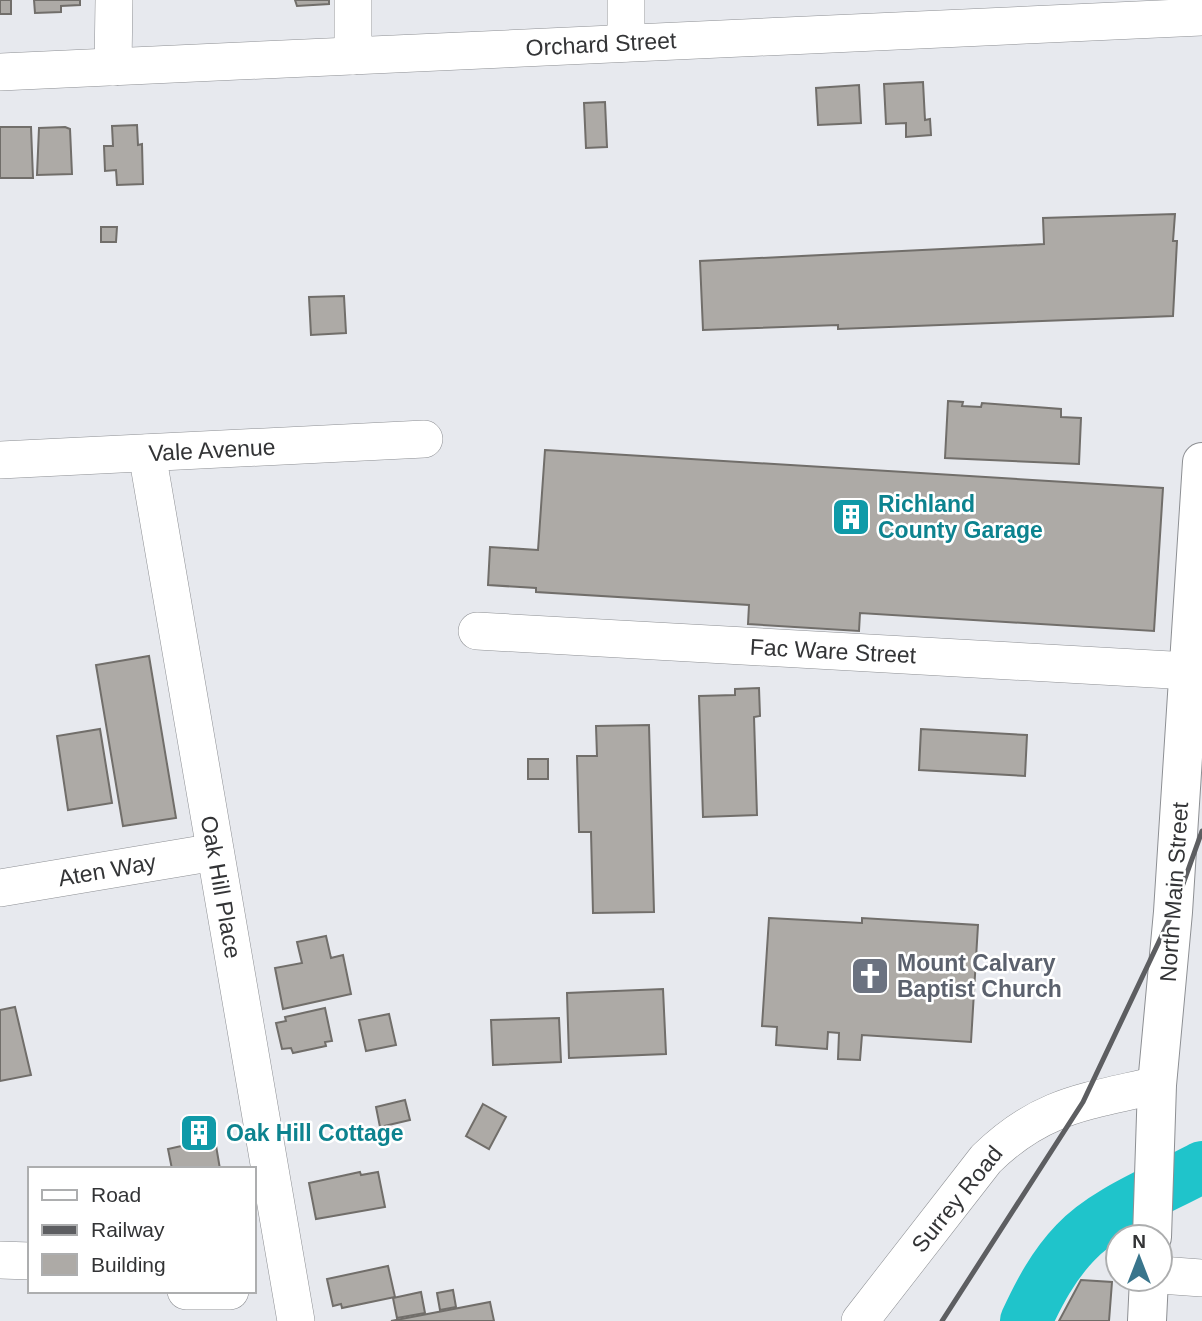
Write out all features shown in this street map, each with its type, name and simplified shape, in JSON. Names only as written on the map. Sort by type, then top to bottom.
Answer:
[{"type":"highway","name":"North Main Street","points":[[1152,1223],[1157,1086],[1185,734],[1202,462]]},
{"type":"highway","points":[[1185,734],[1202,854]]},
{"type":"highway","points":[[1147,1321],[1148,1293]]},
{"type":"street","points":[[113,67],[114,0]]},
{"type":"street","points":[[353,0],[353,56]]},
{"type":"street","points":[[626,0],[626,43]]},
{"type":"street","name":"Orchard Street","points":[[0,72],[1202,17]]},
{"type":"street","name":"Vale Avenue","points":[[0,460],[424,439]]},
{"type":"street","name":"Oak Hill Place","points":[[147,453],[215,852],[256,1167]]},
{"type":"street","name":"Fac Ware Street","points":[[477,631],[1189,671]]},
{"type":"street","name":"Aten Way","points":[[0,888],[215,852]]},
{"type":"street","name":"Surrey Road","points":[[860,1321],[986,1159],[1009,1136],[1065,1106],[1157,1086]]},
{"type":"street","name":"Oak Hill Place","points":[[256,1169],[271,1285],[296,1321]]},
{"type":"street","points":[[0,1260],[28,1261]]},
{"type":"street","points":[[1174,1276],[1202,1278]]},
{"type":"building","points":[[0,0],[11,0],[11,14],[0,14]]},
{"type":"building","points":[[34,0],[80,0],[80,5],[61,6],[61,12],[35,13]]},
{"type":"building","points":[[295,0],[329,0],[329,4],[297,6]]},
{"type":"building","points":[[923,82],[925,120],[930,119],[931,135],[906,137],[906,123],[886,124],[884,84]]},
{"type":"building","points":[[859,85],[861,123],[818,125],[816,88]]},
{"type":"building","points":[[605,102],[607,147],[586,148],[584,103]]},
{"type":"building","points":[[137,125],[138,145],[142,144],[143,184],[117,185],[116,170],[105,171],[104,146],[113,146],[112,126]]},
{"type":"building","points":[[0,127],[31,127],[33,178],[0,178]]},
{"type":"building","points":[[39,128],[70,129],[72,174],[37,175]]},
{"type":"building","points":[[1175,214],[1173,241],[1177,241],[1173,316],[838,329],[838,325],[703,330],[700,261],[1044,244],[1043,218]]},
{"type":"building","points":[[101,227],[117,227],[116,242],[101,242]]},
{"type":"building","points":[[344,296],[346,333],[311,335],[309,297]]},
{"type":"building","points":[[948,401],[963,402],[962,406],[981,407],[982,403],[1061,409],[1061,417],[1081,418],[1079,464],[945,458]]},
{"type":"building","name":"Richland County Garage","points":[[545,450],[1163,488],[1154,631],[860,613],[859,631],[748,624],[749,605],[536,592],[536,588],[488,585],[490,547],[538,550]]},
{"type":"building","points":[[149,656],[176,818],[123,826],[96,665]]},
{"type":"building","points":[[759,688],[760,716],[754,717],[757,815],[703,817],[699,696],[735,695],[735,689]]},
{"type":"building","points":[[649,725],[654,912],[593,913],[591,832],[579,832],[577,756],[597,756],[596,726]]},
{"type":"building","points":[[100,729],[112,803],[68,810],[57,736]]},
{"type":"building","points":[[921,729],[1027,735],[1025,776],[919,770]]},
{"type":"building","points":[[528,759],[548,759],[548,779],[528,779]]},
{"type":"building","name":"Mount Calvary Baptist Church","points":[[769,918],[862,923],[862,918],[978,925],[971,1042],[862,1035],[860,1060],[838,1059],[839,1033],[828,1032],[827,1049],[776,1045],[777,1027],[762,1026]]},
{"type":"building","points":[[326,936],[331,958],[343,955],[351,994],[283,1009],[275,968],[302,963],[297,942]]},
{"type":"building","points":[[663,989],[666,1054],[569,1058],[567,993]]},
{"type":"building","points":[[15,1007],[31,1075],[0,1081],[0,1010]]},
{"type":"building","points":[[325,1008],[332,1041],[325,1042],[326,1046],[293,1053],[291,1048],[282,1049],[276,1023],[286,1021],[285,1017]]},
{"type":"building","points":[[389,1014],[396,1045],[366,1051],[359,1020]]},
{"type":"building","points":[[559,1018],[561,1062],[493,1065],[491,1020]]},
{"type":"building","points":[[405,1100],[410,1120],[380,1127],[376,1107]]},
{"type":"building","points":[[483,1104],[506,1117],[489,1149],[466,1136]]},
{"type":"building","name":"Oak Hill Cottage","points":[[211,1116],[220,1167],[172,1167],[168,1149],[186,1145],[182,1120]]},
{"type":"building","points":[[360,1172],[361,1175],[378,1172],[385,1207],[316,1219],[309,1183]]},
{"type":"building","points":[[388,1266],[395,1297],[342,1308],[341,1304],[333,1306],[327,1279]]},
{"type":"building","points":[[1081,1280],[1104,1281],[1104,1293],[1111,1293],[1109,1321],[1059,1321]]},
{"type":"building","points":[[453,1290],[456,1307],[440,1310],[437,1293]]},
{"type":"building","points":[[421,1292],[425,1313],[397,1318],[393,1298]]},
{"type":"building","points":[[490,1302],[494,1321],[391,1321]]},
{"type":"waterway","points":[[1026,1321],[1053,1270],[1087,1231],[1118,1210],[1202,1167]]},
{"type":"railway","points":[[942,1321],[1083,1102],[1173,912],[1202,831]]},
{"type":"place","name":"Richland County Garage","points":[[851,517]]},
{"type":"place","name":"Mount Calvary Baptist Church","points":[[870,976]]},
{"type":"place","name":"Oak Hill Cottage","points":[[199,1133]]}]
